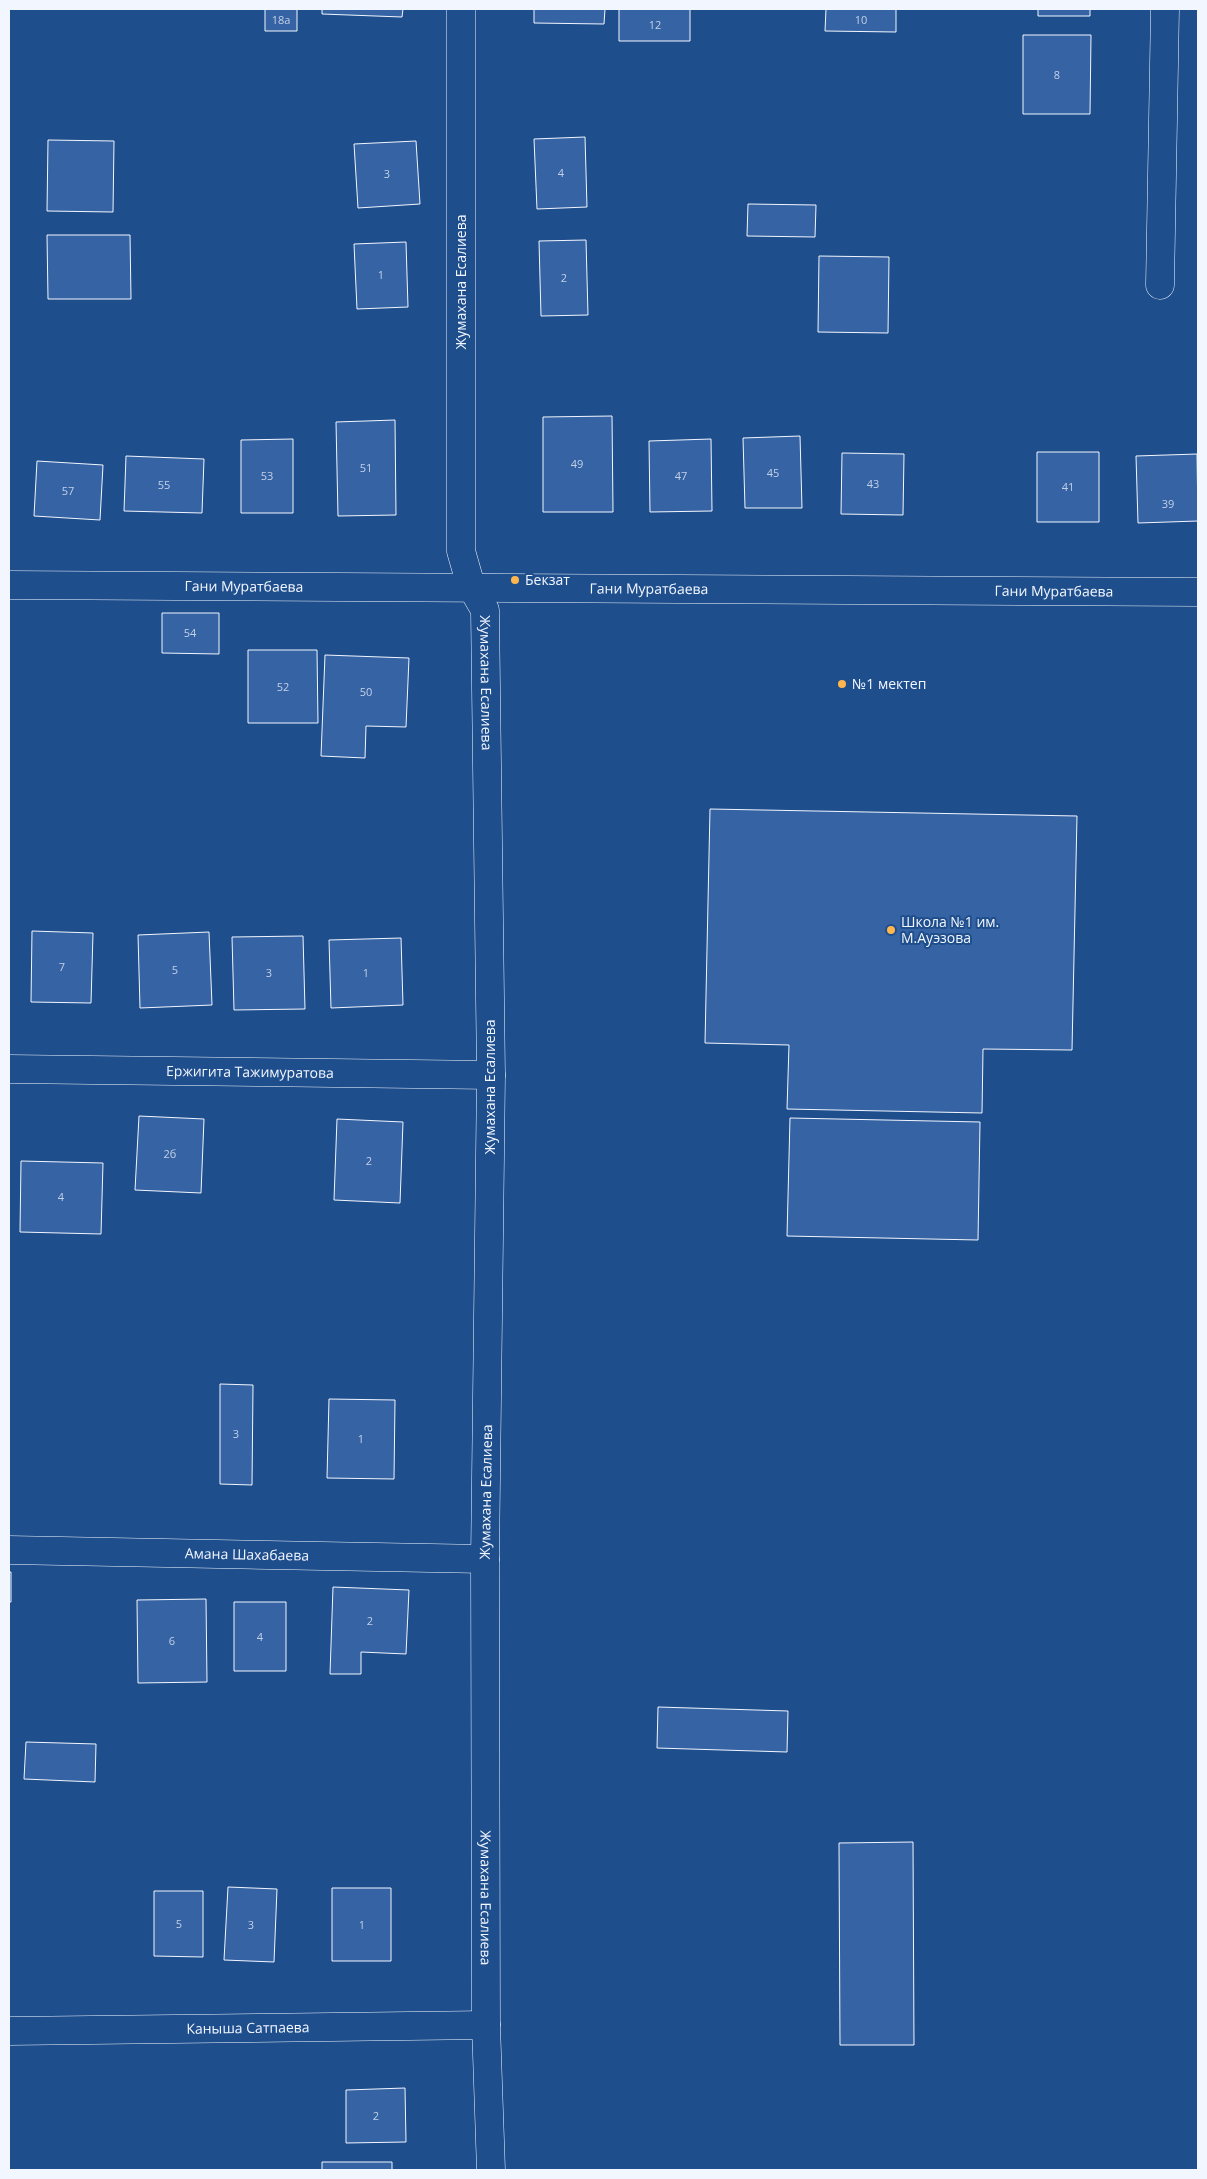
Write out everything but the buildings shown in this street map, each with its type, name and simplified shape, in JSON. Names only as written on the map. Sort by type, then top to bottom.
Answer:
[{"type":"street","name":"Жумахана Есалиева","points":[[461,9],[461,551],[471,586],[485,610],[491,1075],[485,1558],[486,2025],[491,2170]]},
{"type":"street","points":[[1160,285],[1165,9]]},
{"type":"street","name":"Гани Муратбаева","points":[[9,586],[471,586],[1198,592]]},
{"type":"street","name":"Ержигита Тажимуратова","points":[[9,1069],[491,1075]]},
{"type":"street","name":"Амана Шахабаева","points":[[9,1550],[485,1558]]},
{"type":"street","name":"Каныша Сатпаева","points":[[9,2031],[486,2025]]},
{"type":"place","name":"Бекзат","points":[[515,580]]},
{"type":"place","name":"№1 мектеп","points":[[842,684]]},
{"type":"place","name":"Школа №1 им. М.Ауэзова","points":[[891,930]]}]
